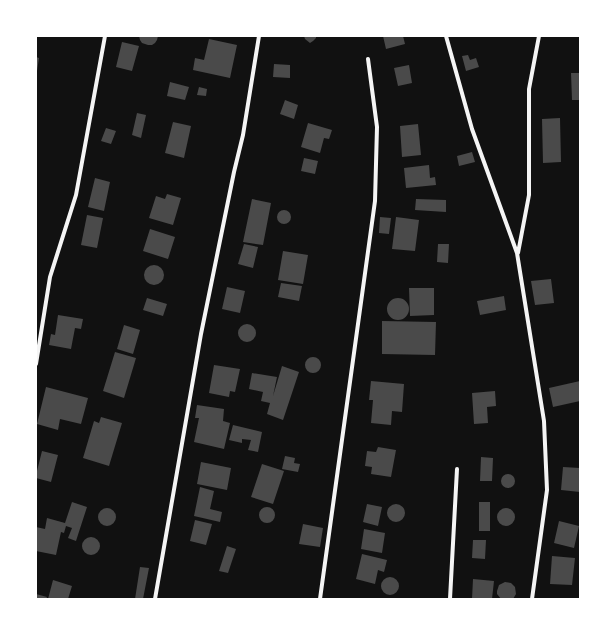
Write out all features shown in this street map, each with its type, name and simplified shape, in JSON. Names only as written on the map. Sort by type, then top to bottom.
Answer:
[{"type":"street","points":[[36,364],[50,277],[76,195],[105,36]]},
{"type":"street","points":[[155,599],[201,334],[243,135],[259,36]]},
{"type":"street","points":[[446,36],[472,128],[518,253],[544,421],[547,490],[532,599]]},
{"type":"street","points":[[518,253],[529,195],[529,90],[539,36]]},
{"type":"street","points":[[320,599],[375,201],[377,127],[368,59]]},
{"type":"street","points":[[450,599],[457,468]]},
{"type":"building","points":[[139,36],[158,36],[155,43],[148,45],[142,43]]},
{"type":"building","points":[[304,36],[316,36],[316,38],[310,43]]},
{"type":"building","points":[[383,36],[403,36],[405,44],[386,49]]},
{"type":"building","points":[[209,39],[237,45],[230,78],[193,70],[195,58],[204,60]]},
{"type":"building","points":[[122,42],[139,46],[132,71],[116,67]]},
{"type":"building","points":[[468,55],[470,60],[476,58],[479,67],[466,71],[462,56]]},
{"type":"building","points":[[36,57],[39,58],[37,71],[36,71]]},
{"type":"building","points":[[274,64],[290,65],[290,78],[273,77]]},
{"type":"building","points":[[409,65],[412,83],[398,86],[394,68]]},
{"type":"building","points":[[571,73],[580,73],[580,100],[572,100]]},
{"type":"building","points":[[170,82],[189,87],[185,100],[167,96]]},
{"type":"building","points":[[199,87],[207,89],[206,96],[197,95]]},
{"type":"building","points":[[285,100],[298,105],[294,119],[280,114]]},
{"type":"building","points":[[137,113],[146,115],[141,138],[132,135]]},
{"type":"building","points":[[560,118],[561,162],[543,163],[542,119]]},
{"type":"building","points":[[173,122],[191,126],[184,158],[165,153]]},
{"type":"building","points":[[308,123],[332,130],[329,139],[324,138],[320,153],[301,147]]},
{"type":"building","points":[[418,124],[421,155],[402,157],[400,126]]},
{"type":"building","points":[[106,128],[116,131],[111,144],[101,141]]},
{"type":"building","points":[[472,152],[475,162],[459,166],[457,156]]},
{"type":"building","points":[[304,158],[318,161],[315,174],[301,171]]},
{"type":"building","points":[[429,165],[430,178],[435,177],[436,185],[406,188],[404,168]]},
{"type":"building","points":[[95,178],[110,182],[104,211],[88,207]]},
{"type":"building","points":[[167,194],[181,198],[173,225],[149,218],[156,196],[165,199]]},
{"type":"building","points":[[252,199],[271,203],[263,245],[243,242]]},
{"type":"building","points":[[416,199],[446,200],[446,212],[415,210]]},
{"type":"building","points":[[281,210],[287,210],[291,214],[291,220],[287,224],[281,224],[277,220],[277,214]]},
{"type":"building","points":[[87,215],[103,218],[97,248],[81,245]]},
{"type":"building","points":[[380,217],[391,218],[389,234],[379,233]]},
{"type":"building","points":[[396,217],[419,220],[415,251],[392,249]]},
{"type":"building","points":[[150,229],[175,237],[168,259],[143,251]]},
{"type":"building","points":[[244,244],[258,247],[253,268],[238,264]]},
{"type":"building","points":[[438,244],[449,244],[448,263],[437,262]]},
{"type":"building","points":[[283,251],[308,255],[303,284],[278,280]]},
{"type":"building","points":[[154,265],[161,268],[164,275],[161,282],[154,285],[147,282],[144,275],[147,268]]},
{"type":"building","points":[[551,279],[554,303],[535,305],[531,281]]},
{"type":"building","points":[[281,283],[302,286],[299,301],[278,297]]},
{"type":"building","points":[[227,287],[245,291],[240,313],[222,309]]},
{"type":"building","points":[[409,288],[434,288],[434,315],[410,316]]},
{"type":"building","points":[[504,296],[506,310],[480,315],[477,301]]},
{"type":"building","points":[[147,298],[167,304],[163,316],[143,310]]},
{"type":"building","points":[[398,298],[406,301],[409,309],[406,317],[398,320],[390,317],[387,309],[390,301]]},
{"type":"building","points":[[58,315],[83,319],[81,329],[75,328],[71,349],[49,345],[51,334],[55,335]]},
{"type":"building","points":[[382,321],[436,322],[435,355],[382,354]]},
{"type":"building","points":[[247,324],[253,327],[256,333],[253,339],[247,342],[241,339],[238,333],[241,327]]},
{"type":"building","points":[[124,325],[140,330],[133,354],[117,349]]},
{"type":"building","points":[[115,352],[136,358],[124,398],[103,391]]},
{"type":"building","points":[[313,357],[319,359],[321,365],[319,371],[313,373],[307,371],[305,365],[307,359]]},
{"type":"building","points":[[214,365],[240,369],[235,392],[230,391],[229,397],[209,393]]},
{"type":"building","points":[[282,366],[299,372],[283,420],[267,414],[270,403],[261,401],[263,392],[249,389],[252,373],[277,377],[273,396]]},
{"type":"building","points":[[371,381],[404,384],[402,412],[392,411],[391,425],[371,423],[373,400],[369,400]]},
{"type":"building","points":[[580,381],[580,401],[553,407],[549,388]]},
{"type":"building","points":[[46,387],[88,398],[81,424],[60,419],[58,430],[37,424]]},
{"type":"building","points":[[495,391],[496,406],[487,407],[488,423],[474,424],[472,393]]},
{"type":"building","points":[[197,405],[224,409],[223,421],[230,423],[224,449],[194,442],[199,418],[195,418]]},
{"type":"building","points":[[101,417],[122,423],[109,466],[83,458],[94,421],[99,423]]},
{"type":"building","points":[[233,425],[262,432],[258,452],[248,450],[251,440],[242,439],[242,443],[229,440]]},
{"type":"building","points":[[378,447],[396,450],[391,477],[371,474],[372,467],[365,466],[367,451],[376,452]]},
{"type":"building","points":[[42,451],[58,455],[51,482],[36,478]]},
{"type":"building","points":[[285,456],[295,458],[294,463],[300,464],[298,472],[282,469]]},
{"type":"building","points":[[481,457],[493,458],[492,481],[480,481]]},
{"type":"building","points":[[201,462],[231,468],[227,490],[197,484]]},
{"type":"building","points":[[262,464],[284,471],[273,504],[251,497]]},
{"type":"building","points":[[563,467],[580,468],[580,492],[561,490]]},
{"type":"building","points":[[508,474],[513,476],[515,481],[513,486],[508,488],[503,486],[501,481],[503,476]]},
{"type":"building","points":[[200,487],[214,491],[210,509],[222,512],[220,522],[194,516]]},
{"type":"building","points":[[72,502],[87,507],[76,541],[68,538],[72,528],[66,526],[64,533],[61,532],[56,555],[36,551],[36,527],[45,529],[47,518],[65,523]]},
{"type":"building","points":[[479,502],[490,502],[490,531],[479,531]]},
{"type":"building","points":[[367,504],[382,507],[378,526],[363,522]]},
{"type":"building","points":[[392,504],[400,504],[405,509],[403,520],[400,522],[392,522],[387,517],[387,509]]},
{"type":"building","points":[[267,507],[273,509],[275,515],[273,521],[267,523],[261,521],[259,515],[261,509]]},
{"type":"building","points":[[107,508],[113,511],[116,517],[113,523],[107,526],[101,523],[98,517],[101,511]]},
{"type":"building","points":[[506,508],[510,509],[514,513],[514,521],[510,525],[506,526],[502,525],[498,521],[497,517],[498,513],[502,509]]},
{"type":"building","points":[[195,520],[212,524],[206,545],[190,541]]},
{"type":"building","points":[[559,521],[579,526],[574,548],[554,543]]},
{"type":"building","points":[[303,524],[323,528],[320,547],[299,544]]},
{"type":"building","points":[[364,529],[385,533],[382,553],[361,549]]},
{"type":"building","points":[[87,537],[95,537],[100,542],[98,553],[95,555],[87,555],[82,550],[82,542]]},
{"type":"building","points":[[473,540],[486,540],[485,559],[472,558]]},
{"type":"building","points":[[227,546],[236,549],[228,573],[219,571]]},
{"type":"building","points":[[362,554],[387,560],[384,572],[378,570],[375,584],[356,579]]},
{"type":"building","points":[[552,556],[575,558],[572,585],[550,584]]},
{"type":"building","points":[[140,567],[149,568],[143,599],[135,599]]},
{"type":"building","points":[[390,577],[396,580],[399,586],[396,592],[390,595],[384,592],[381,586],[384,580]]},
{"type":"building","points":[[473,579],[494,581],[492,599],[472,599]]},
{"type":"building","points":[[53,580],[72,586],[68,599],[48,599]]},
{"type":"building","points":[[505,582],[511,583],[515,587],[516,594],[513,599],[501,599],[497,594],[499,585]]},
{"type":"building","points":[[36,594],[47,597],[46,599],[36,599]]}]
